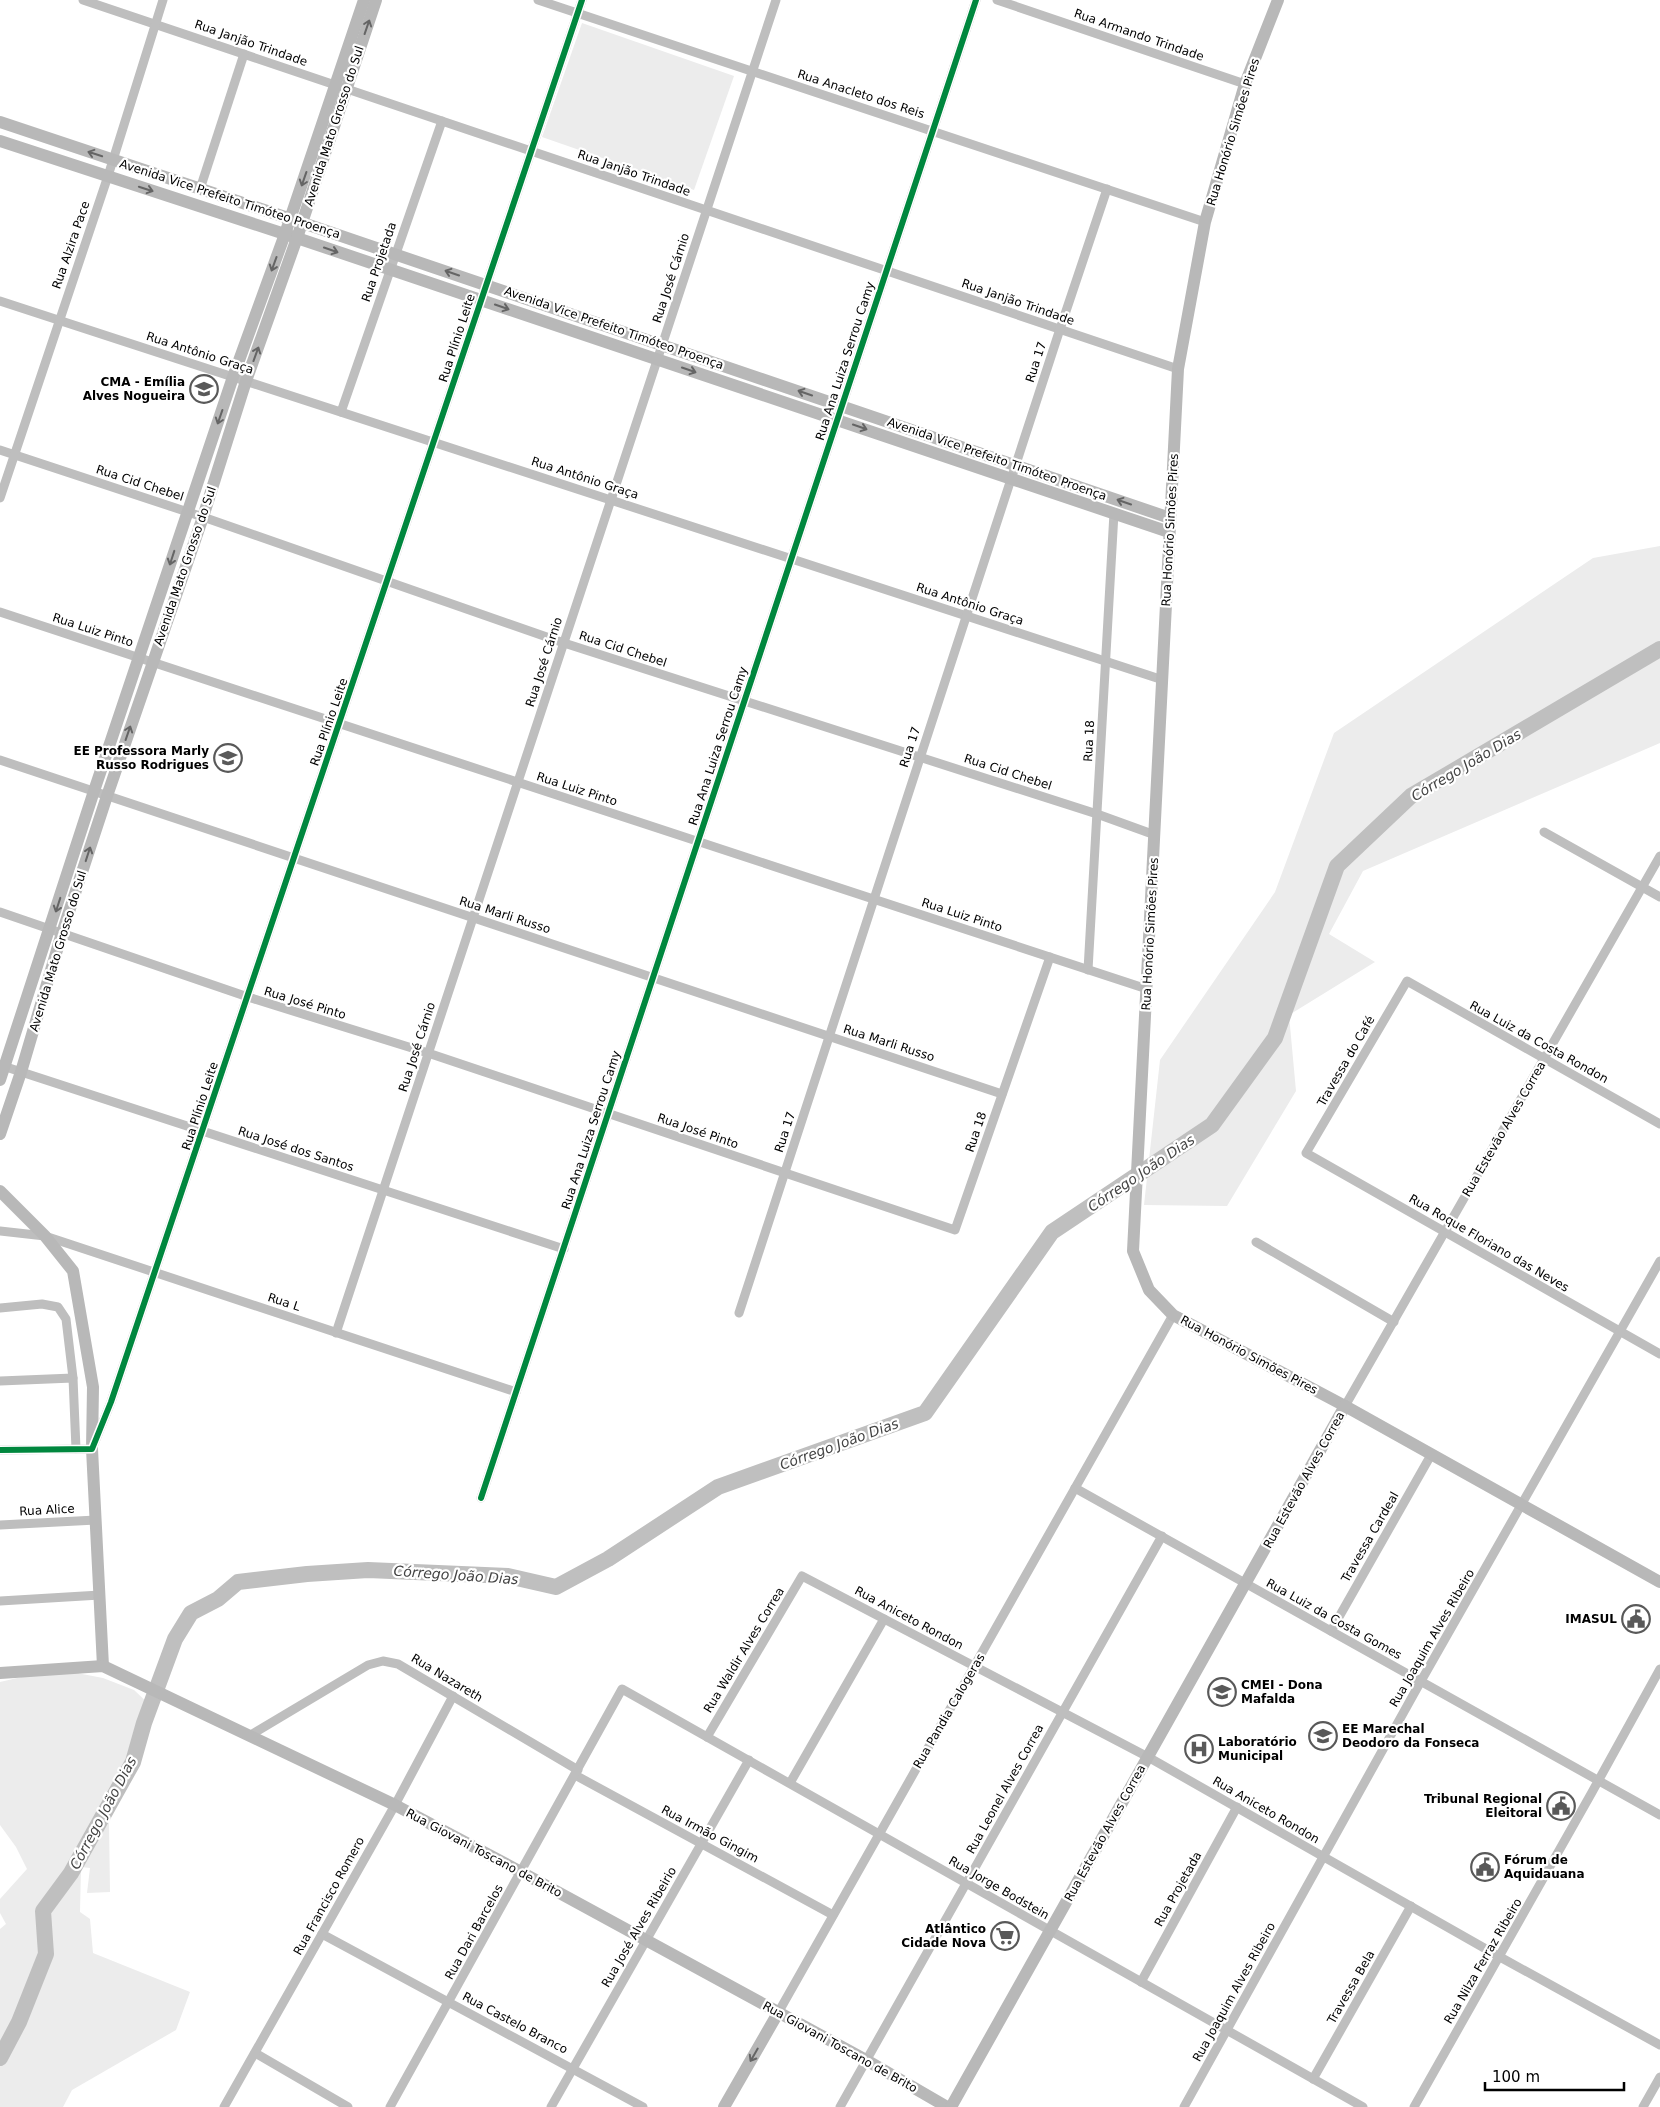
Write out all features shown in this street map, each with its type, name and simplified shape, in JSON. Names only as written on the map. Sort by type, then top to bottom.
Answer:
[{"type":"main road","name":"Avenida Mato Grosso do Sul","points":[[341,87],[364,0]]},
{"type":"main road","name":"Avenida Mato Grosso do Sul","points":[[0,1080],[3,1066],[107,796],[203,517],[296,220],[341,87],[376,0]]},
{"type":"main road","name":"Rua Honório Simões Pires","points":[[1278,0],[1246,84],[1205,222],[1178,369],[1133,1251],[1149,1290],[1173,1315],[1345,1406],[1660,1582]]},
{"type":"main road","name":"Avenida Vice Prefeito Timóteo Proença","points":[[0,122],[296,220],[1170,518]]},
{"type":"main road","name":"Avenida Vice Prefeito Timóteo Proença","points":[[0,141],[291,236],[1169,532]]},
{"type":"main road","name":"Avenida Mato Grosso do Sul","points":[[0,1134],[21,1072],[56,931],[94,792],[233,377],[291,236]]},
{"type":"main road","points":[[0,1192],[44,1236],[73,1271],[94,1387],[92,1449],[103,1666]]},
{"type":"main road","name":"Rua Estevão Alves Correa","points":[[951,2107],[1345,1406]]},
{"type":"main road","name":"Rua Giovani Toscano de Brito","points":[[0,1673],[103,1666],[395,1805],[866,2060],[947,2107]]},
{"type":"main road","name":"Rua Pandia Calogeras","points":[[724,2107],[778,2013]]},
{"type":"street","name":"Rua Janjão Trindade","points":[[83,0],[1178,369]]},
{"type":"street","name":"Rua Alzira Pace","points":[[0,498],[108,176],[163,0]]},
{"type":"street","name":"Rua Anacleto dos Reis","points":[[538,0],[1205,222]]},
{"type":"street","name":"Rua Plínio Leite","points":[[92,1449],[111,1402],[204,1132],[582,0]]},
{"type":"street","name":"Rua José Cárnio","points":[[336,1333],[776,0]]},
{"type":"street","name":"Rua Ana Luiza Serrou Camy","points":[[481,1498],[976,0]]},
{"type":"street","name":"Rua Armando Trindade","points":[[997,0],[1246,84]]},
{"type":"street","points":[[200,188],[244,54]]},
{"type":"street","name":"Rua Projetada","points":[[340,412],[442,121]]},
{"type":"street","name":"Rua 17","points":[[739,1313],[1060,329],[1108,189]]},
{"type":"street","name":"Rua Antônio Graça","points":[[0,301],[1163,680]]},
{"type":"street","name":"Rua Cid Chebel","points":[[0,450],[203,517],[564,643],[1155,834]]},
{"type":"street","name":"Rua 18","points":[[1088,970],[1114,513]]},
{"type":"street","name":"Rua Luiz Pinto","points":[[0,612],[1147,989]]},
{"type":"street","name":"Rua Marli Russo","points":[[0,760],[1002,1094]]},
{"type":"street","points":[[1544,832],[1660,897]]},
{"type":"street","name":"Rua Estevão Alves Correa","points":[[1345,1406],[1660,856]]},
{"type":"street","points":[[0,912],[56,931]]},
{"type":"street","name":"Rua José Pinto","points":[[56,931],[248,997],[428,1054],[955,1230]]},
{"type":"street","name":"Rua 18","points":[[955,1230],[1050,957]]},
{"type":"street","name":"Rua Luiz da Costa Rondon","points":[[1407,981],[1660,1124]]},
{"type":"street","name":"Travessa do Café","points":[[1306,1153],[1407,981]]},
{"type":"street","points":[[3,1066],[21,1072]]},
{"type":"street","name":"Rua José dos Santos","points":[[21,1072],[564,1249]]},
{"type":"street","name":"Rua Roque Floriano das Neves","points":[[1306,1153],[1660,1354]]},
{"type":"street","points":[[0,1232],[44,1236]]},
{"type":"street","name":"Rua L","points":[[44,1236],[516,1392]]},
{"type":"street","points":[[1256,1242],[1394,1322]]},
{"type":"street","name":"Rua Joaquim Alves Ribeiro","points":[[1184,2107],[1421,1681],[1660,1261]]},
{"type":"street","points":[[0,1308],[42,1304],[58,1308],[66,1319],[73,1378],[76,1449]]},
{"type":"street","name":"Rua Pandia Calogeras","points":[[778,2013],[1173,1315]]},
{"type":"street","points":[[0,1382],[73,1378]]},
{"type":"street","points":[[0,1450],[92,1449]]},
{"type":"street","name":"Travessa Cardeal","points":[[1330,1631],[1431,1455]]},
{"type":"street","name":"Rua Luiz da Costa Gomes","points":[[1075,1488],[1660,1815]]},
{"type":"street","name":"Rua Alice","points":[[0,1525],[96,1520]]},
{"type":"street","name":"Rua Leonel Alves Correa","points":[[840,2107],[1162,1536]]},
{"type":"street","name":"Rua Aniceto Rondon","points":[[802,1576],[1148,1757],[1500,1957],[1660,2045]]},
{"type":"street","name":"Rua Waldir Alves Correa","points":[[707,1737],[802,1576]]},
{"type":"street","points":[[0,1601],[100,1595]]},
{"type":"street","points":[[790,1784],[884,1619]]},
{"type":"street","name":"Rua Nazareth","points":[[249,1736],[368,1665],[383,1660],[398,1664],[453,1696],[576,1773]]},
{"type":"street","name":"Rua Nilza Ferraz Ribeiro","points":[[1414,2107],[1599,1781],[1660,1668]]},
{"type":"street","name":"Rua Jorge Bodstein","points":[[622,1689],[1363,2107]]},
{"type":"street","name":"Rua Dari Barcelos","points":[[390,2107],[622,1689]]},
{"type":"street","name":"Rua Francisco Romero","points":[[224,2107],[395,1805],[453,1696]]},
{"type":"street","name":"Rua José Alves Ribeirio","points":[[550,2107],[749,1760]]},
{"type":"street","name":"Rua Irmão Gingim","points":[[576,1773],[833,1915]]},
{"type":"street","name":"Rua Projetada","points":[[1140,1982],[1237,1807]]},
{"type":"street","name":"Travessa Bela","points":[[1313,2079],[1411,1906]]},
{"type":"street","name":"Rua Castelo Branco","points":[[322,1934],[643,2107]]},
{"type":"street","points":[[255,2053],[348,2107]]},
{"type":"street","points":[[1643,2107],[1660,2077]]},
{"type":"shaded area","points":[[582,23],[734,76],[694,190],[542,137]]},
{"type":"shaded area","points":[[1660,546],[1660,743],[1363,871],[1329,934],[1375,962],[1289,1015],[1296,1091],[1227,1206],[1144,1205],[1160,1060],[1275,892],[1334,733],[1593,558]]},
{"type":"shaded area","points":[[56,1669],[103,1678],[134,1690],[152,1707],[150,1723],[142,1750],[120,1793],[109,1823],[110,1892],[87,1893],[90,1868],[81,1867],[80,1912],[90,1919],[93,1953],[190,1992],[176,2030],[72,2090],[63,2107],[0,2107],[0,1929],[6,1924],[0,1913],[0,1899],[27,1869],[16,1847],[0,1825],[0,1682]]},
{"type":"waterway","name":"Córrego João Dias","points":[[0,2058],[19,2022],[46,1954],[43,1911],[71,1873],[133,1762],[144,1723],[175,1639],[191,1613],[218,1599],[238,1582],[307,1574],[368,1570],[508,1576],[556,1587],[608,1559],[718,1487],[925,1413],[1052,1232],[1212,1125],[1275,1038],[1337,866],[1411,796],[1660,649]]},
{"type":"cycle path","points":[[0,1450],[92,1449],[111,1402],[582,0]]},
{"type":"cycle path","points":[[481,1498],[976,0]]},
{"type":"place","name":"CMA - Emília Alves Nogueira","points":[[204,389]]},
{"type":"place","name":"EE Professora Marly Russo Rodrigues","points":[[228,758]]},
{"type":"place","name":"IMASUL","points":[[1636,1619]]},
{"type":"place","name":"CMEI - Dona Mafalda","points":[[1222,1692]]},
{"type":"place","name":"EE Marechal Deodoro da Fonseca","points":[[1323,1736]]},
{"type":"place","name":"Laboratório Municipal","points":[[1199,1749]]},
{"type":"place","name":"Tribunal Regional Eleitoral","points":[[1561,1806]]},
{"type":"place","name":"Fórum de Aquidauana","points":[[1485,1867]]},
{"type":"place","name":"Atlântico Cidade Nova","points":[[1005,1936]]}]
